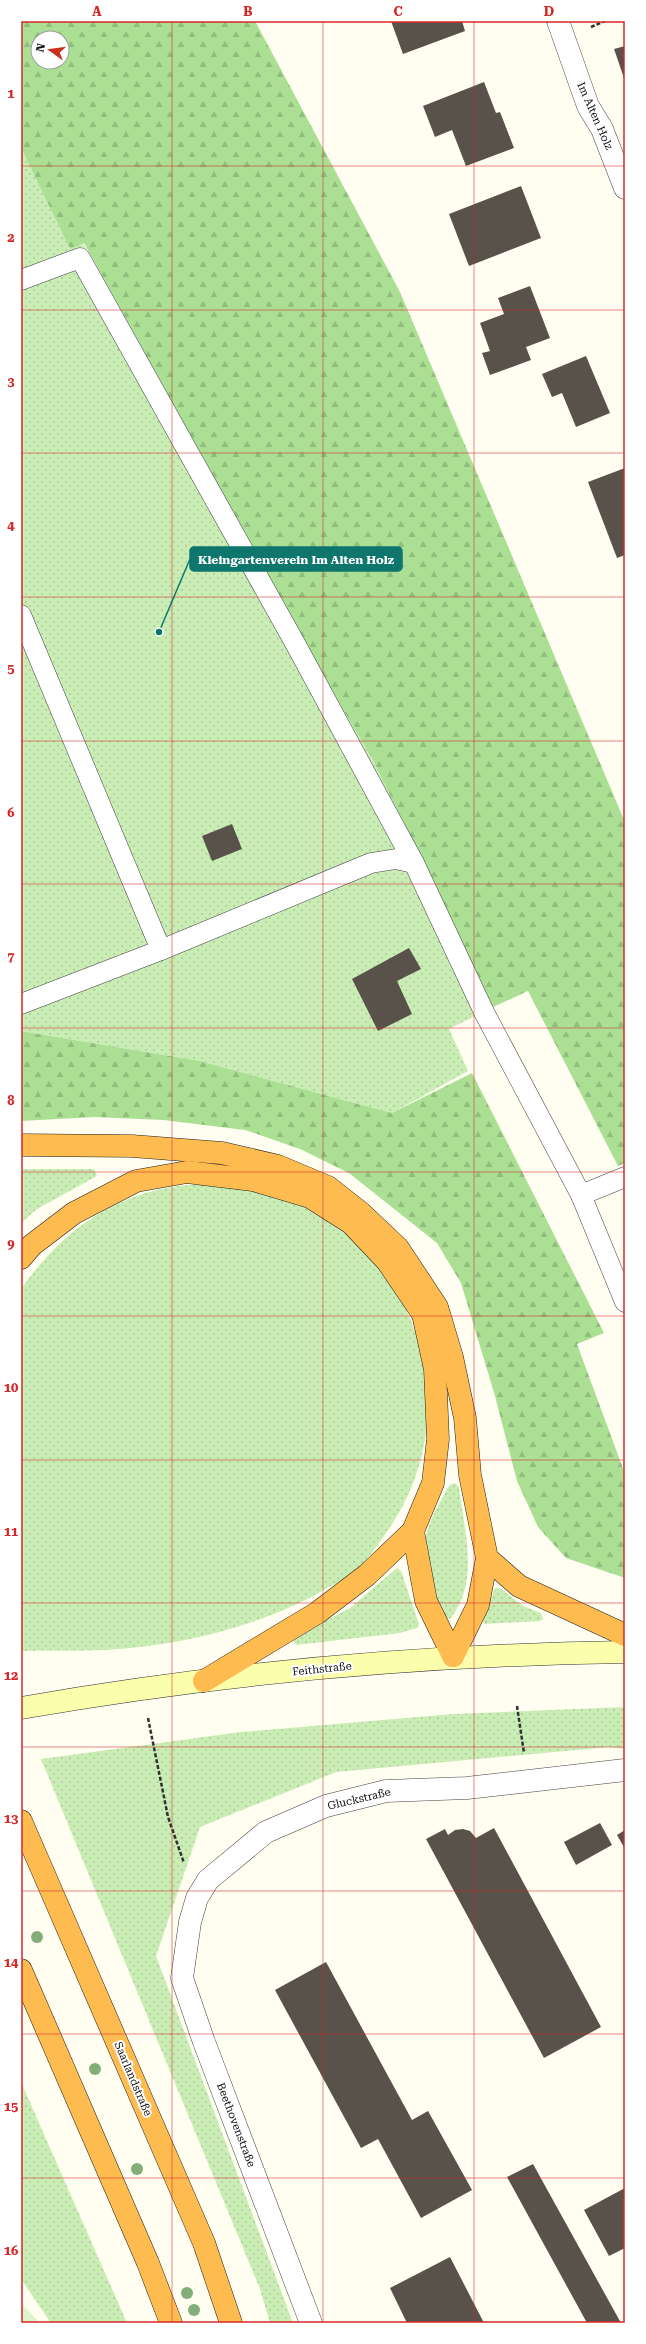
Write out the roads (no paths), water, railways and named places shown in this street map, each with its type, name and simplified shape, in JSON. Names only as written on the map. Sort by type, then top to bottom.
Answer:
[{"type":"highway","points":[[21,1145],[132,1146],[222,1153],[278,1166],[328,1187],[361,1213],[398,1248],[437,1307],[452,1357],[465,1418],[470,1475],[487,1558],[478,1605],[453,1656]]},
{"type":"highway","points":[[21,1258],[32,1245],[74,1213],[136,1181],[187,1172],[253,1180],[310,1197],[351,1223],[387,1261],[422,1314],[435,1369],[438,1439],[433,1483],[413,1531],[367,1575],[317,1613],[204,1681]]},
{"type":"highway","points":[[413,1531],[426,1601],[453,1656]]},
{"type":"highway","points":[[487,1558],[519,1586],[625,1635]]},
{"type":"highway","name":"Saarlandstraße","points":[[21,1806],[25,1830],[204,2243],[231,2323]]},
{"type":"highway","points":[[21,1970],[148,2262],[170,2323]]},
{"type":"main road","name":"Feithstraße","points":[[21,1708],[84,1697],[204,1681],[453,1656],[625,1652]]},
{"type":"street","name":"Im Alten Holz","points":[[558,21],[588,106],[602,129],[625,188]]},
{"type":"street","name":"Gluckstraße","points":[[190,1922],[197,1898],[208,1880],[266,1832],[326,1806],[386,1791],[467,1788],[625,1770]]},
{"type":"street","name":"Beethovenstraße","points":[[190,1922],[182,1978],[204,2042],[311,2323]]},
{"type":"lane","points":[[21,280],[80,258],[292,638],[414,863],[484,1012],[581,1195],[625,1302]]},
{"type":"lane","points":[[21,615],[160,950]]},
{"type":"lane","points":[[21,1004],[160,950],[371,863],[396,858],[414,863]]},
{"type":"lane","points":[[581,1195],[625,1177]]},
{"type":"place","name":"Kleingartenverein Im Alten Holz","points":[[159,632]]}]
